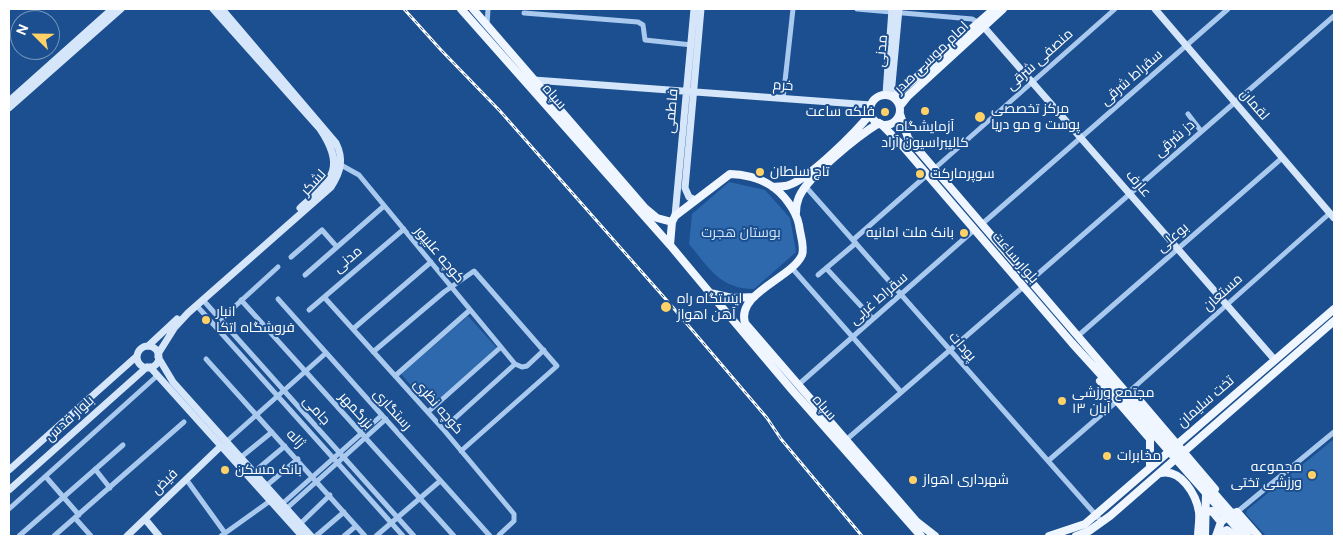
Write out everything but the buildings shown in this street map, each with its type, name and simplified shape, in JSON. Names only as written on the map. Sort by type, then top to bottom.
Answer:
[{"type":"main road","name":"سپاه","points":[[461,9],[670,245]]},
{"type":"main road","name":"سپاه","points":[[473,9],[651,214],[673,219]]},
{"type":"main road","name":"امام موسی صدر","points":[[900,110],[908,96],[994,9]]},
{"type":"main road","name":"امام موسی صدر","points":[[890,96],[981,24],[1003,9]]},
{"type":"main road","points":[[773,187],[789,185],[806,175],[860,127],[876,97],[890,96],[900,110],[895,122],[880,124],[864,132],[806,187],[798,198],[796,213],[803,249],[799,260],[754,297],[732,298],[710,293],[670,245],[673,219],[730,174],[755,179],[773,187],[796,213]]},
{"type":"main road","points":[[871,109],[880,124]]},
{"type":"main road","name":"بلوار ساعت","points":[[900,110],[908,138],[1079,335],[1134,406]]},
{"type":"main road","name":"بلوار ساعت","points":[[880,124],[927,175],[1072,343],[1134,406]]},
{"type":"main road","name":"سپاه","points":[[710,293],[795,388],[921,536]]},
{"type":"main road","name":"سپاه","points":[[754,297],[745,309],[743,316],[745,323],[795,388],[846,440],[917,522],[935,536]]},
{"type":"main road","name":"تخت سلیمان","points":[[1095,515],[1334,309]]},
{"type":"main road","name":"تخت سلیمان","points":[[1102,522],[1334,321]]},
{"type":"main road","points":[[1079,335],[1131,390],[1258,536]]},
{"type":"main road","points":[[1072,343],[1117,401],[1150,439],[1150,466]]},
{"type":"main road","points":[[1134,406],[1206,493],[1248,535]]},
{"type":"main road","points":[[1134,406],[1248,535]]},
{"type":"main road","points":[[1138,425],[1148,430],[1155,438],[1161,438],[1163,432],[1150,413]]},
{"type":"main road","points":[[1159,474],[1170,471],[1177,474],[1196,501],[1199,514],[1198,536]]},
{"type":"main road","points":[[1206,493],[1206,536]]},
{"type":"main road","points":[[1199,514],[1212,511],[1221,522]]},
{"type":"main road","points":[[1216,536],[1221,522],[1235,511]]},
{"type":"main road","points":[[1049,536],[1085,524],[1095,515]]},
{"type":"main road","points":[[1234,534],[1232,526],[1235,521],[1245,521]]},
{"type":"main road","points":[[1076,536],[1102,522]]},
{"type":"main road","points":[[1216,536],[1227,530],[1234,534]]},
{"type":"street","points":[[9,108],[112,9]]},
{"type":"street","points":[[9,101],[89,33],[121,9]]},
{"type":"street","name":"لشکر","points":[[148,346],[321,189],[332,175],[335,162],[331,145],[320,129],[214,9]]},
{"type":"street","name":"لشکر","points":[[158,355],[175,327],[331,187],[341,165],[341,153],[336,143],[222,9]]},
{"type":"street","points":[[487,25],[488,9]]},
{"type":"street","name":"فاطمی","points":[[694,9],[694,45],[685,188],[689,196],[695,200]]},
{"type":"street","name":"فاطمی","points":[[694,45],[701,9]]},
{"type":"street","points":[[783,99],[793,9]]},
{"type":"street","points":[[858,9],[895,10],[972,19],[981,24]]},
{"type":"street","name":"منصفی شرقی","points":[[934,169],[1115,9]]},
{"type":"street","name":"لقمان","points":[[1155,9],[1332,216]]},
{"type":"street","name":"سقراط شرقی","points":[[982,224],[1228,9]]},
{"type":"street","name":"مدنی","points":[[890,96],[895,10]]},
{"type":"street","points":[[524,13],[638,22],[643,25],[645,40],[694,45]]},
{"type":"street","name":"دز شرقی","points":[[1031,280],[1334,16]]},
{"type":"street","name":"عارف","points":[[981,24],[1274,359]]},
{"type":"street","name":"خرم","points":[[534,80],[783,99],[871,109]]},
{"type":"street","name":"فاطمی","points":[[673,219],[690,92]]},
{"type":"street","points":[[1188,114],[1201,131]]},
{"type":"street","name":"بوعلی","points":[[1079,335],[1282,158]]},
{"type":"street","name":"کوچه علیپور","points":[[341,165],[359,175],[515,364]]},
{"type":"street","points":[[818,275],[927,175]]},
{"type":"street","name":"پودات","points":[[806,187],[1102,522]]},
{"type":"street","points":[[305,275],[384,206]]},
{"type":"street","name":"مستعان","points":[[1131,390],[1227,304],[1332,216]]},
{"type":"street","points":[[291,257],[322,230],[337,247]]},
{"type":"street","name":"مدنی","points":[[309,310],[404,230]]},
{"type":"street","name":"سقراط غربی","points":[[795,388],[974,230]]},
{"type":"street","points":[[353,329],[431,262]]},
{"type":"street","points":[[220,320],[278,267]]},
{"type":"street","points":[[791,267],[901,392]]},
{"type":"street","points":[[826,268],[873,319]]},
{"type":"street","points":[[373,352],[444,292],[474,271],[557,366],[461,451]]},
{"type":"street","points":[[846,440],[1023,287]]},
{"type":"street","name":"کوچه نظری","points":[[324,297],[443,429],[514,514],[514,521],[499,536]]},
{"type":"street","name":"رستگاری","points":[[278,299],[490,536]]},
{"type":"street","name":"جامی","points":[[203,300],[414,536]]},
{"type":"street","name":"بزرگمهر","points":[[241,300],[454,536]]},
{"type":"street","points":[[197,306],[403,536]]},
{"type":"street","points":[[395,376],[470,310]]},
{"type":"street","points":[[302,536],[270,501],[224,444],[173,382],[154,348],[148,346],[142,348],[137,356],[139,362],[149,367],[158,375],[224,444],[254,472],[311,536]]},
{"type":"street","points":[[428,412],[501,347]]},
{"type":"street","points":[[443,429],[515,364],[522,367],[527,366],[544,350]]},
{"type":"street","points":[[224,444],[326,353]]},
{"type":"street","points":[[149,367],[156,363],[158,355]]},
{"type":"street","name":"بلوار قدس","points":[[9,470],[137,356]]},
{"type":"street","name":"ژاله","points":[[206,359],[298,459],[365,536]]},
{"type":"street","name":"بلوار قدس","points":[[9,490],[149,367]]},
{"type":"street","points":[[9,509],[158,375],[160,369],[165,370]]},
{"type":"street","points":[[1048,461],[1117,401]]},
{"type":"street","points":[[284,507],[384,417]]},
{"type":"street","points":[[54,536],[184,422]]},
{"type":"street","points":[[240,458],[272,432]]},
{"type":"street","points":[[1235,511],[1334,432]]},
{"type":"street","name":"فیض","points":[[126,536],[224,444]]},
{"type":"street","points":[[18,536],[123,445]]},
{"type":"street","points":[[254,472],[285,446]]},
{"type":"street","points":[[266,486],[298,459]]},
{"type":"street","points":[[95,469],[110,488]]},
{"type":"street","points":[[46,476],[91,536]]},
{"type":"street","points":[[186,479],[223,535],[270,501]]},
{"type":"street","points":[[376,536],[440,481]]},
{"type":"street","points":[[300,524],[330,496]]},
{"type":"street","points":[[316,536],[344,512]]},
{"type":"street","points":[[145,519],[158,536]]},
{"type":"street","points":[[344,536],[356,526]]},
{"type":"green space","name":"بوستان هجرت","points":[[729,182],[765,190],[790,218],[796,252],[754,289],[732,285],[716,276],[689,244],[692,214]]},
{"type":"green space","points":[[468,316],[497,348],[430,407],[401,374]]},
{"type":"green space","name":"مجموعه ورزشی تختی","points":[[1334,439],[1334,536],[1266,536],[1246,514],[1247,510]]},
{"type":"railway","points":[[404,9],[500,111],[670,304],[767,418],[781,439],[862,536]]},
{"type":"place","name":"آزمایشگاه کالیبراسیون آراد","points":[[925,111]]},
{"type":"place","name":"فلکه ساعت","points":[[885,112]]},
{"type":"place","name":"مرکز تخصصی پوست و مو دریا","points":[[980,117]]},
{"type":"place","name":"تاج سلطان","points":[[760,172]]},
{"type":"place","name":"سوپرمارکت","points":[[920,174]]},
{"type":"place","name":"بانک ملت امانیه","points":[[964,233]]},
{"type":"place","name":"ایستگاه راه آهن اهواز","points":[[666,307]]},
{"type":"place","name":"انبار فروشگاه اتکا","points":[[206,320]]},
{"type":"place","name":"مجتمع ورزشی ۱۳ آبان","points":[[1062,401]]},
{"type":"place","name":"مخابرات","points":[[1107,456]]},
{"type":"place","name":"بانک مسکن","points":[[225,470]]},
{"type":"place","name":"مجموعه ورزشی تختی","points":[[1312,475]]},
{"type":"place","name":"شهرداری اهواز","points":[[913,480]]}]
